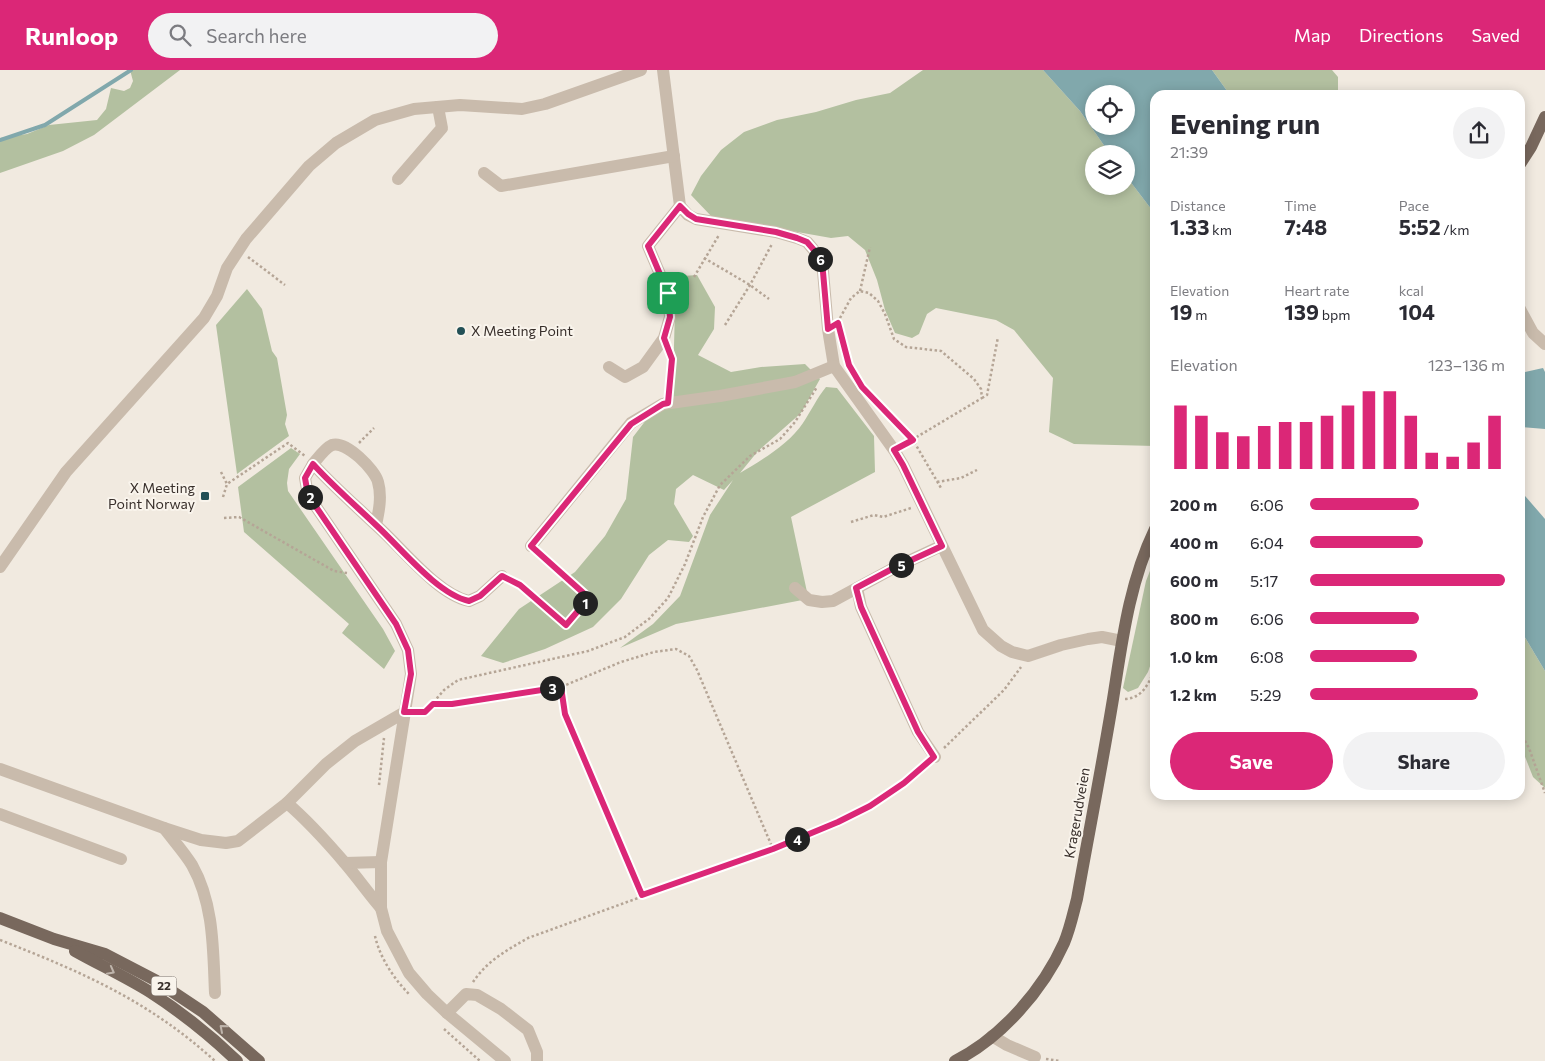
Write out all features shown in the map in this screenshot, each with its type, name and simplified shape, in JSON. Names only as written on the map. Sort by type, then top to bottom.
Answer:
[{"type":"main road","points":[[1525,156],[1545,117]]},
{"type":"main road","name":"Kragerudveien","points":[[955,1061],[992,1036],[1019,1011],[1046,975],[1066,937],[1077,899],[1122,641],[1139,567],[1150,541]]},
{"type":"main road","name":"22","points":[[0,918],[54,939],[105,954],[155,980],[203,1012],[259,1061]]},
{"type":"main road","name":"22","points":[[54,939],[162,1000],[211,1036],[237,1061]]},
{"type":"street","points":[[0,567],[66,472],[204,318],[217,296],[227,268],[246,240],[309,166],[336,143],[375,120],[414,109],[460,105],[522,109],[545,104],[641,70]]},
{"type":"street","points":[[663,70],[680,206],[696,219],[776,232],[797,238],[807,242],[820,257],[834,366],[903,465],[983,630],[1001,646],[1012,652],[1028,656],[1088,639],[1102,638],[1122,641]]},
{"type":"street","points":[[398,178],[442,128],[438,107]]},
{"type":"street","points":[[484,173],[501,186],[674,156]]},
{"type":"street","points":[[609,367],[625,377],[643,367],[664,338],[670,317],[668,293],[648,246],[680,206]]},
{"type":"street","points":[[1525,318],[1533,332],[1545,344]]},
{"type":"street","points":[[531,546],[631,424],[663,404],[795,382],[834,366]]},
{"type":"street","points":[[376,525],[380,504],[378,482],[372,470],[350,450],[334,444],[313,464],[305,478],[308,495],[396,624],[408,650],[411,674],[381,862],[381,908],[387,931],[409,973],[427,994],[505,1061]]},
{"type":"street","points":[[313,464],[352,504],[441,588],[463,600],[469,601],[480,596],[502,576]]},
{"type":"street","points":[[795,588],[809,600],[822,602],[839,599],[892,569],[942,546]]},
{"type":"street","points":[[856,588],[861,607],[918,732],[934,757]]},
{"type":"street","points":[[0,769],[164,828],[201,840],[226,844],[238,841],[287,803],[326,764],[355,741],[404,712]]},
{"type":"street","points":[[287,803],[305,818],[345,863],[381,908]]},
{"type":"street","points":[[0,814],[121,859]]},
{"type":"street","points":[[164,828],[191,864],[206,899],[213,952],[215,993]]},
{"type":"street","points":[[345,863],[381,862]]},
{"type":"street","points":[[447,1013],[466,994],[477,995],[502,1009],[528,1030],[537,1052],[537,1061]]},
{"type":"street","points":[[992,1036],[1007,1045],[1035,1057]]},
{"type":"path","points":[[694,276],[724,224]]},
{"type":"path","points":[[724,325],[750,285],[771,246],[776,232]]},
{"type":"path","points":[[828,329],[838,323],[851,298],[860,290],[870,247]]},
{"type":"path","points":[[239,251],[262,266],[284,285]]},
{"type":"path","points":[[704,258],[770,299]]},
{"type":"path","points":[[860,290],[869,293],[878,301],[894,339],[906,347],[941,351],[974,379],[981,389],[982,398]]},
{"type":"path","points":[[664,338],[672,359],[668,403]]},
{"type":"path","points":[[894,450],[987,395],[998,338]]},
{"type":"path","points":[[404,712],[425,712],[444,690],[458,680],[588,650],[625,637],[649,619],[668,598],[685,564],[703,517],[720,485],[750,456],[780,439],[795,422],[821,383]]},
{"type":"path","points":[[879,405],[913,440],[941,488]]},
{"type":"path","points":[[350,450],[374,428]]},
{"type":"path","points":[[223,498],[227,484],[288,443],[305,455],[313,464]]},
{"type":"path","points":[[937,482],[961,478],[977,470]]},
{"type":"path","points":[[221,472],[227,484]]},
{"type":"path","points":[[851,522],[874,515],[883,517],[922,504]]},
{"type":"path","points":[[224,518],[239,517],[334,570],[348,573],[357,567]]},
{"type":"path","points":[[502,576],[520,585],[566,625],[589,598],[531,546]]},
{"type":"path","points":[[433,704],[452,704],[561,687],[621,662],[654,652],[676,650],[690,656],[697,670],[773,849]]},
{"type":"path","points":[[466,994],[479,974],[498,955],[528,938],[773,849],[838,822],[870,806],[904,783],[934,757],[1004,690],[1028,656]]},
{"type":"path","points":[[1113,700],[1133,698],[1141,693],[1150,679]]},
{"type":"path","points":[[561,687],[565,714],[642,895]]},
{"type":"path","points":[[1525,741],[1545,793]]},
{"type":"path","points":[[0,940],[102,983],[127,996],[176,1028],[215,1061]]},
{"type":"green space","points":[[130,70],[180,70],[94,135],[63,151],[0,173],[0,138],[27,134],[49,125],[97,120],[106,109],[111,88],[124,91],[130,88],[133,81]]},
{"type":"green space","points":[[923,70],[1043,70],[1080,111],[1085,118],[1085,135],[1097,135],[1104,145],[1085,145],[1085,195],[1135,195],[1135,188],[1150,207],[1150,446],[1074,444],[1049,432],[1053,378],[1014,330],[996,320],[936,308],[927,314],[919,334],[912,338],[895,333],[885,310],[877,280],[865,250],[848,236],[831,238],[712,217],[691,195],[701,176],[721,150],[744,132],[777,120],[816,112],[856,100],[890,93]]},
{"type":"green space","points":[[1212,70],[1332,70],[1338,77],[1338,90],[1226,90]]},
{"type":"green space","points":[[697,275],[715,307],[714,329],[698,355],[731,372],[761,367],[805,364],[820,379],[801,413],[758,451],[740,473],[783,445],[797,431],[826,387],[837,388],[874,436],[875,472],[791,517],[807,592],[813,598],[676,624],[620,648],[653,624],[680,596],[710,515],[733,480],[724,490],[693,475],[676,489],[674,504],[693,536],[689,542],[668,540],[649,555],[621,599],[593,627],[545,649],[503,663],[481,656],[519,609],[575,572],[605,536],[626,499],[633,437],[673,385],[675,307],[669,277]]},
{"type":"green space","points":[[247,289],[262,309],[272,351],[277,358],[287,415],[285,424],[289,436],[237,474],[216,325]]},
{"type":"green space","points":[[291,448],[300,454],[289,469],[288,491],[383,629],[395,651],[384,669],[342,633],[349,624],[244,532],[238,487]]},
{"type":"green space","points":[[1150,571],[1150,666],[1138,688],[1128,692],[1123,688],[1146,581]]},
{"type":"green space","points":[[1525,637],[1545,671],[1545,788],[1533,777],[1525,757]]},
{"type":"water","points":[[1043,70],[1212,70],[1226,90],[1150,90],[1150,207],[1135,188],[1135,145],[1104,145],[1097,135],[1135,135],[1135,85],[1085,85],[1085,118]]},
{"type":"water","points":[[1543,368],[1545,372],[1545,429],[1525,427],[1525,372]]},
{"type":"water","points":[[1525,496],[1545,519],[1545,671],[1525,637]]},
{"type":"waterway","points":[[0,140],[45,125],[131,70]]},
{"type":"place","name":"X Meeting Point","points":[[461,331]]},
{"type":"place","name":"X Meeting Point Norway","points":[[205,496]]},
{"type":"route","points":[[680,206],[696,219],[776,232],[797,238],[807,242],[820,257],[828,329],[838,323],[849,365],[862,387],[913,440],[894,450],[942,546],[856,588],[861,607],[918,732],[934,757],[904,783],[870,806],[838,822],[773,849],[642,895],[565,714],[561,687],[452,704],[433,704],[425,712],[404,712],[411,674],[408,650],[396,624],[308,495],[305,478],[313,464],[352,504],[441,588],[463,600],[469,601],[480,596],[502,576],[520,585],[566,625],[589,598],[531,546],[631,424],[663,404],[668,403],[672,359],[664,338],[670,317],[668,293],[648,246],[680,206]]}]
